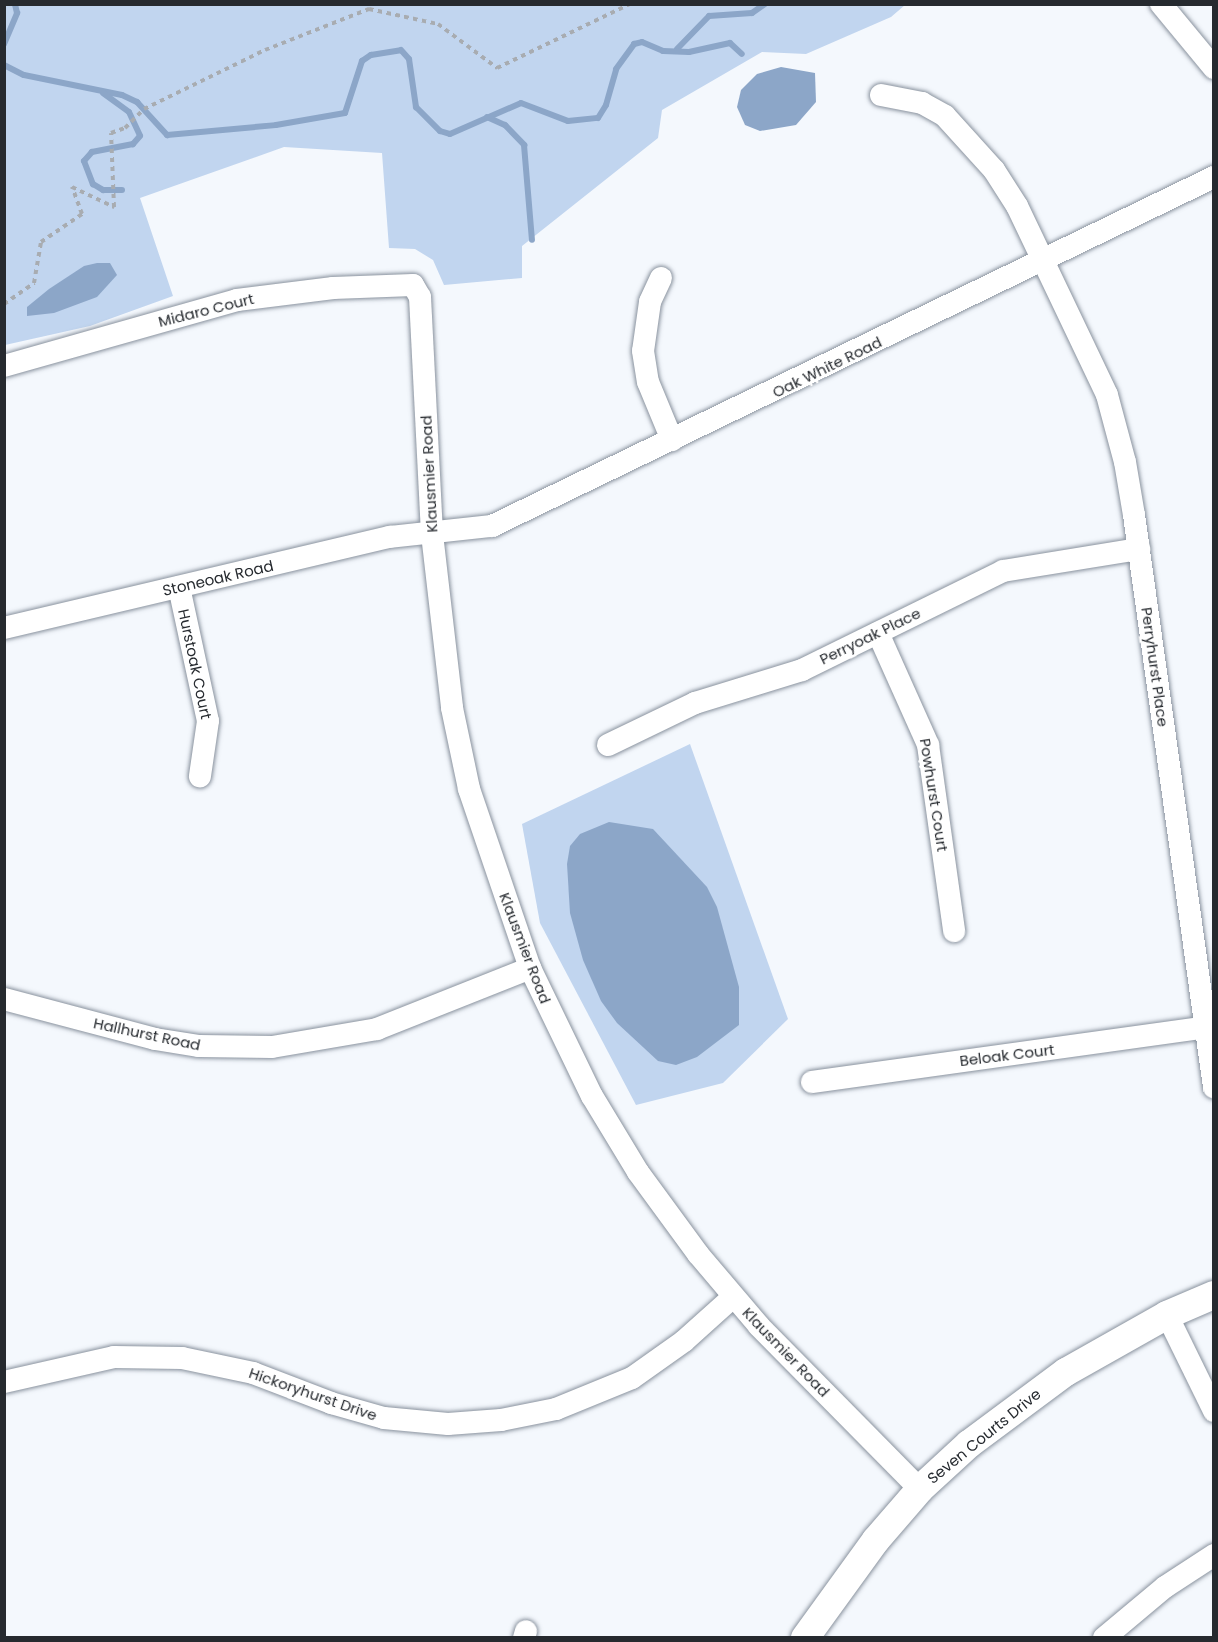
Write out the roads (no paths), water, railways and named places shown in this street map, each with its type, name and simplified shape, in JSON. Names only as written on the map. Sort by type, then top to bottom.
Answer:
[{"type":"street","points":[[1161,4],[1214,68]]},
{"type":"street","name":"Perryhurst Place","points":[[881,96],[922,104],[945,116],[968,137],[1017,206],[1107,395],[1125,462],[1139,549],[1203,1028],[1214,1088]]},
{"type":"street","name":"Oak White Road","points":[[432,534],[492,526],[1214,177]]},
{"type":"street","points":[[661,278],[650,303],[643,351],[648,382],[672,440]]},
{"type":"street","name":"Midaro Court","points":[[4,366],[237,300],[333,288],[413,285]]},
{"type":"street","name":"Klausmier Road","points":[[413,285],[420,297],[432,534],[460,748],[473,800],[530,968],[592,1096],[638,1172],[733,1297],[920,1489]]},
{"type":"street","name":"Stoneoak Road","points":[[4,628],[390,537],[432,534]]},
{"type":"street","name":"Perryoak Place","points":[[608,745],[694,703],[779,678],[1003,572],[1139,549]]},
{"type":"street","name":"Hurstoak Court","points":[[178,587],[208,721],[200,776]]},
{"type":"street","name":"Powhurst Court","points":[[878,633],[928,745],[954,931]]},
{"type":"street","name":"Hallhurst Road","points":[[4,999],[155,1039],[199,1046],[272,1047],[377,1029],[530,968]]},
{"type":"street","name":"Beloak Court","points":[[812,1082],[1203,1028]]},
{"type":"street","name":"Seven Courts Drive","points":[[805,1638],[844,1580],[920,1489],[1020,1403],[1066,1372],[1167,1315],[1214,1295]]},
{"type":"street","name":"Hickoryhurst Drive","points":[[4,1382],[114,1358],[182,1358],[253,1373],[331,1403],[384,1418],[448,1424],[501,1420],[556,1409],[632,1377],[684,1341],[733,1297]]},
{"type":"street","points":[[1167,1315],[1214,1411]]},
{"type":"street","points":[[1104,1638],[1165,1587],[1214,1555]]},
{"type":"waterway","points":[[4,44],[17,13],[15,4]]},
{"type":"waterway","points":[[677,49],[709,16],[752,13],[765,4]]},
{"type":"waterway","points":[[4,65],[24,75],[122,95],[137,102],[167,135],[276,125],[345,113],[362,61],[371,55],[401,50],[409,59],[416,107],[440,131],[450,134],[521,103],[568,121],[598,118],[606,105],[616,69],[634,44],[642,42],[663,51],[689,52],[730,43],[742,54]]},
{"type":"waterway","points":[[103,93],[129,112],[140,136],[133,144],[92,152],[84,161],[93,184],[103,190],[122,190]]},
{"type":"waterway","points":[[487,117],[505,125],[524,145],[532,240]]}]
